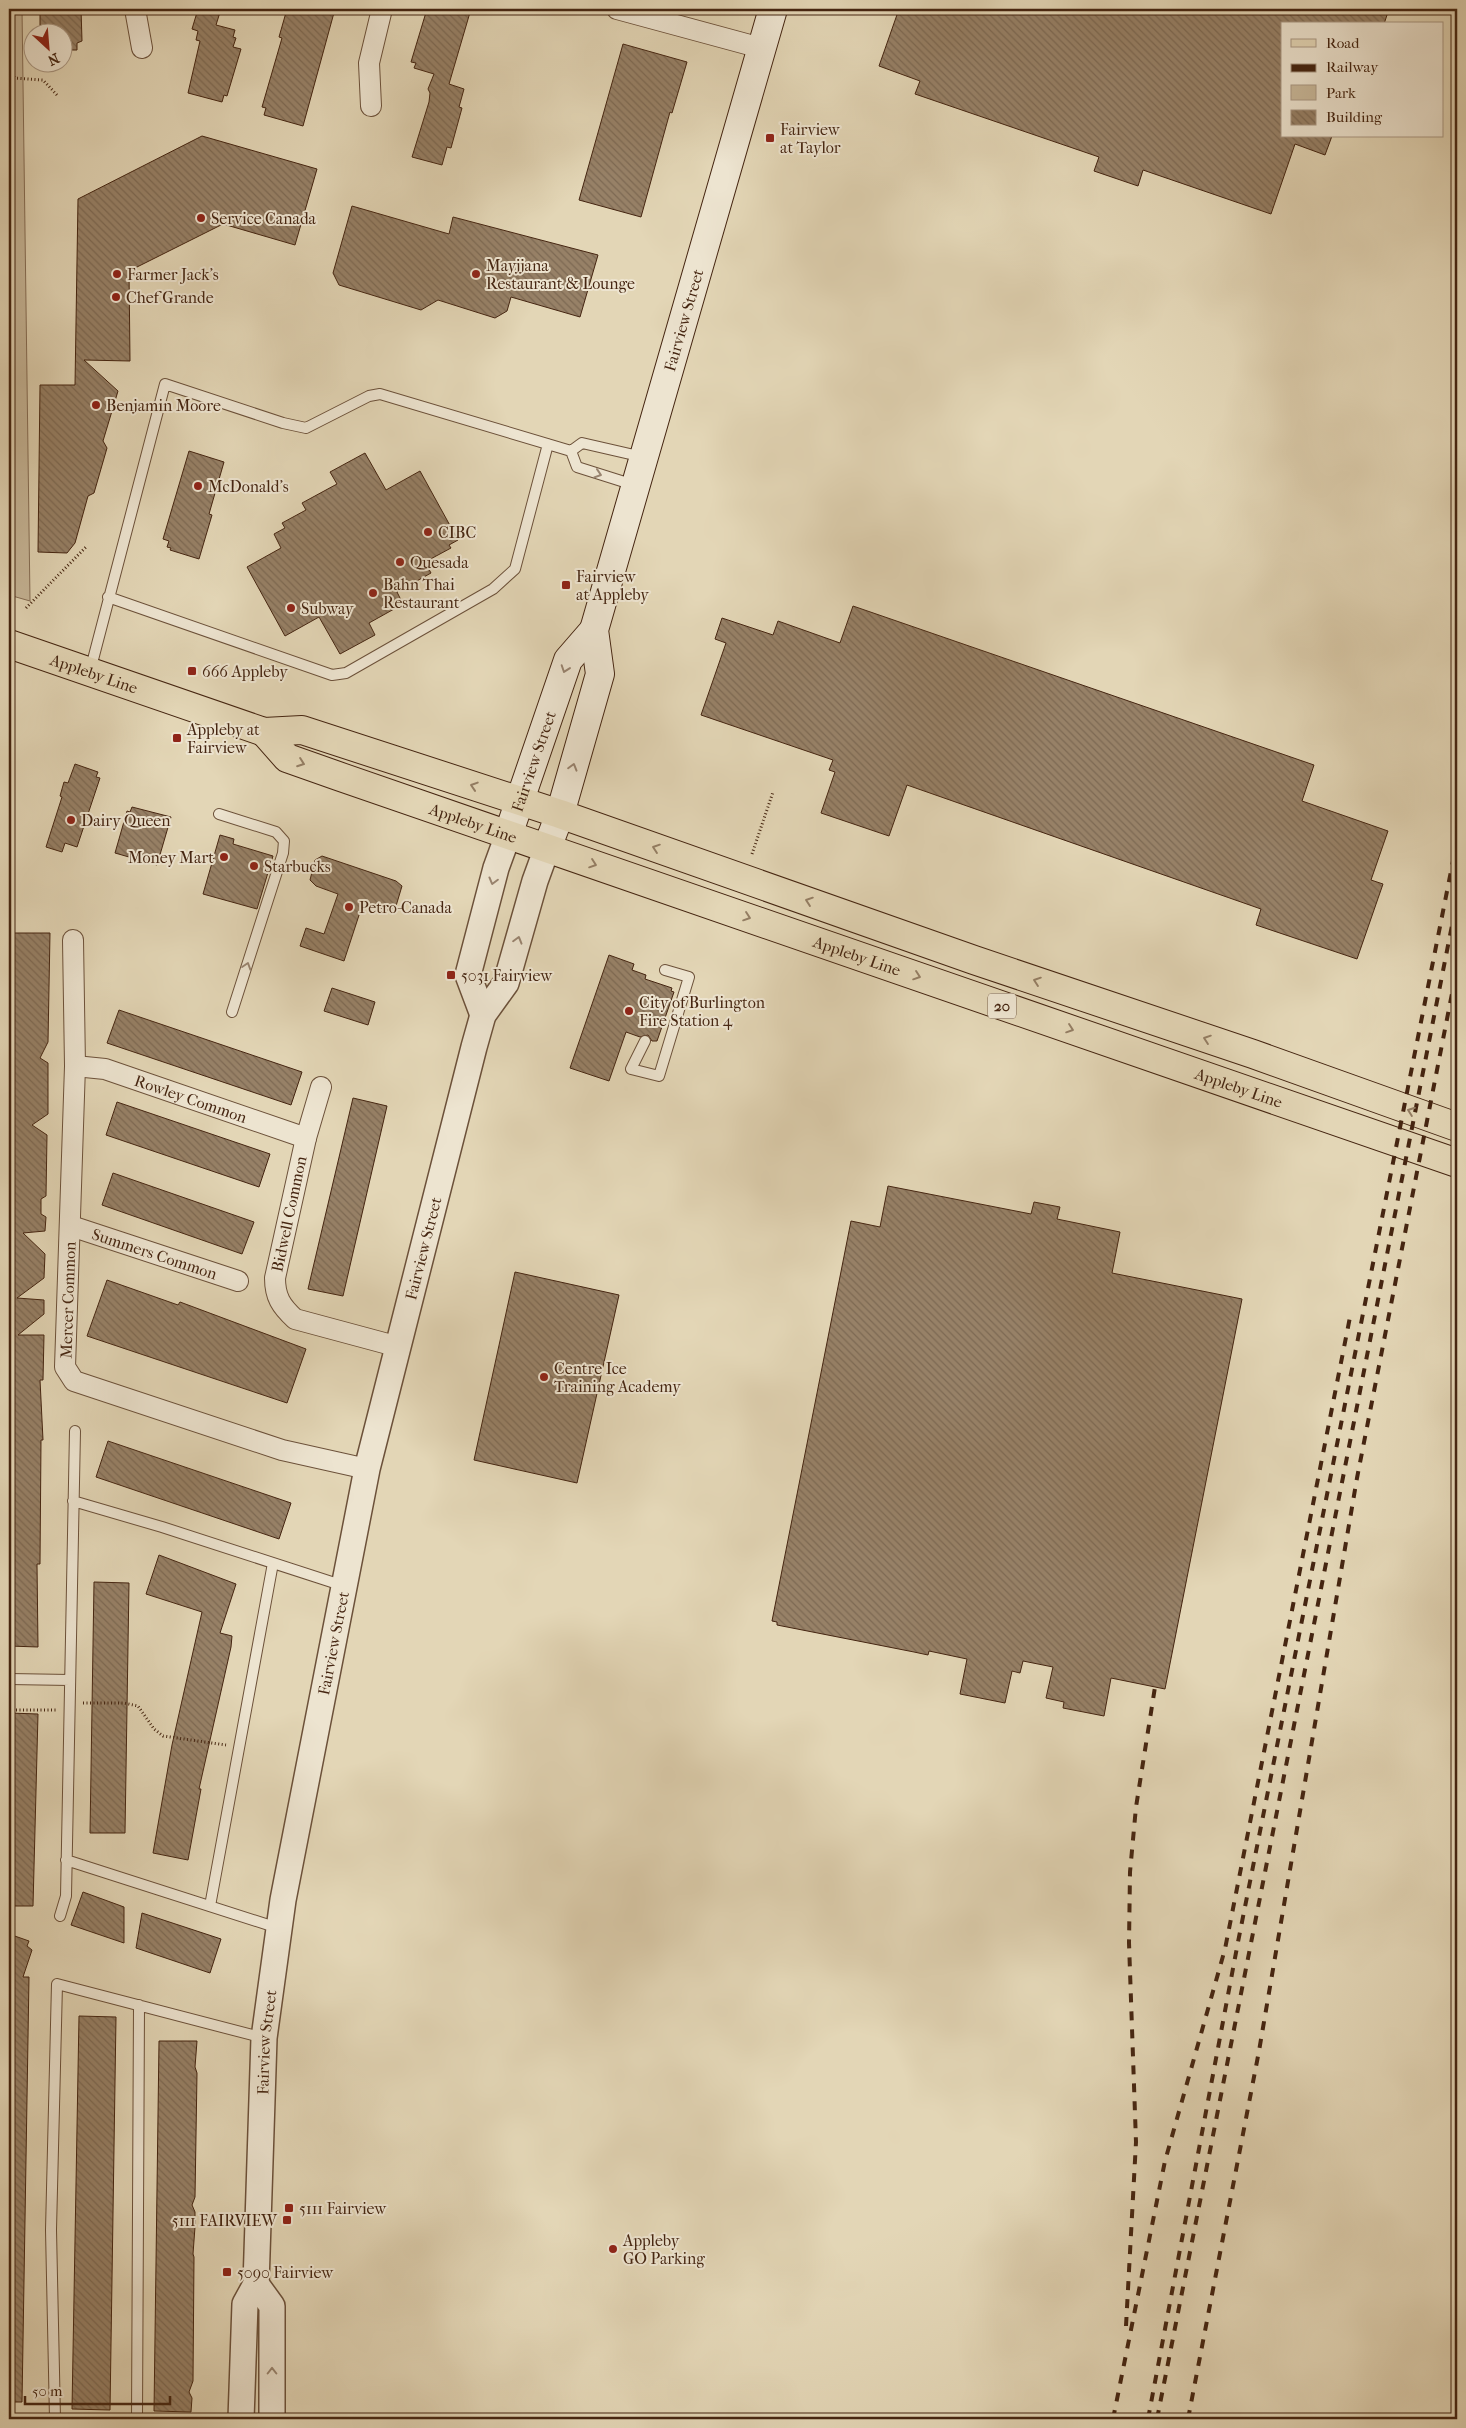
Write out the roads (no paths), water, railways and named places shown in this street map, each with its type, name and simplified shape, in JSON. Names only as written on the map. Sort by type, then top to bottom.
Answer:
[{"type":"main road","name":"Fairview Street","points":[[547,848],[560,814],[600,674],[594,630],[772,9]]},
{"type":"main road","name":"Fairview Street","points":[[508,834],[568,660],[594,630]]},
{"type":"main road","name":"Appleby Line","points":[[9,644],[264,732],[302,730],[560,814],[974,960],[1253,1054],[1457,1128]]},
{"type":"main road","name":"Appleby Line","points":[[264,732],[287,758],[1457,1163]]},
{"type":"street","points":[[135,9],[142,48]]},
{"type":"street","points":[[371,106],[369,63],[382,9]]},
{"type":"street","points":[[617,9],[761,48]]},
{"type":"street","name":"Fairview Street","points":[[483,1015],[468,975],[496,868],[508,834]]},
{"type":"street","name":"Fairview Street","points":[[241,2419],[245,2304],[256,2284],[264,2038],[279,1928],[344,1586],[367,1469],[483,1015],[506,983],[547,848]]},
{"type":"street","name":"Mercer Common","points":[[73,940],[75,1066],[65,1367],[74,1381],[282,1450],[367,1469]]},
{"type":"street","name":"Rowley Common","points":[[75,1066],[105,1069],[306,1138]]},
{"type":"street","name":"Bidwell Common","points":[[321,1086],[306,1138],[275,1278],[277,1298],[283,1308],[295,1319],[399,1347]]},
{"type":"street","name":"Summers Common","points":[[71,1226],[238,1281]]},
{"type":"street","points":[[256,2284],[272,2306],[272,2419]]},
{"type":"lane","points":[[90,672],[165,384],[283,423],[306,428],[369,396],[380,394],[571,452],[577,467],[635,486]]},
{"type":"lane","points":[[571,452],[582,443],[642,458]]},
{"type":"lane","points":[[108,597],[332,675],[346,673],[492,589],[515,569],[548,444]]},
{"type":"lane","points":[[219,814],[276,832],[284,841],[284,853],[232,1012]]},
{"type":"lane","points":[[645,1041],[632,1069],[659,1076],[689,977],[665,970]]},
{"type":"lane","points":[[60,1916],[66,1896],[74,1431]]},
{"type":"lane","points":[[73,1502],[162,1527],[344,1586]]},
{"type":"lane","points":[[210,1906],[273,1563]]},
{"type":"lane","points":[[9,1679],[70,1680]]},
{"type":"lane","points":[[66,1860],[279,1928]]},
{"type":"lane","points":[[55,2419],[51,2230],[57,1984],[264,2038]]},
{"type":"lane","points":[[137,2419],[139,2005]]},
{"type":"railway","points":[[1148,2419],[1238,1942],[1457,841]]},
{"type":"railway","points":[[1157,2419],[1457,900]]},
{"type":"railway","points":[[1188,2419],[1259,2051],[1357,1478],[1457,968]]},
{"type":"railway","points":[[1113,2419],[1165,2161],[1225,1949],[1351,1312]]},
{"type":"railway","points":[[1126,2326],[1136,2142],[1129,1943],[1130,1872],[1136,1807],[1155,1687]]},
{"type":"place","name":"Fairview at Taylor","points":[[770,138]]},
{"type":"place","name":"Service Canada","points":[[201,218]]},
{"type":"place","name":"Farmer Jack's","points":[[117,274]]},
{"type":"place","name":"Mayjjana Restaurant & Lounge","points":[[476,274]]},
{"type":"place","name":"Chef Grande","points":[[116,297]]},
{"type":"place","name":"Benjamin Moore","points":[[96,405]]},
{"type":"place","name":"McDonald's","points":[[198,486]]},
{"type":"place","name":"CIBC","points":[[428,532]]},
{"type":"place","name":"Quesada","points":[[400,562]]},
{"type":"place","name":"Fairview at Appleby","points":[[566,585]]},
{"type":"place","name":"Bahn Thai Restaurant","points":[[373,593]]},
{"type":"place","name":"Subway","points":[[291,608]]},
{"type":"place","name":"666 Appleby","points":[[192,671]]},
{"type":"place","name":"Appleby at Fairview","points":[[177,738]]},
{"type":"place","name":"Dairy Queen","points":[[71,820]]},
{"type":"place","name":"Money Mart","points":[[224,857]]},
{"type":"place","name":"Starbucks","points":[[254,866]]},
{"type":"place","name":"Petro-Canada","points":[[349,907]]},
{"type":"place","name":"5031 Fairview","points":[[451,975]]},
{"type":"place","name":"City of Burlington Fire Station 4","points":[[629,1011]]},
{"type":"place","name":"Centre Ice Training Academy","points":[[544,1377]]},
{"type":"place","name":"5111 Fairview","points":[[289,2208]]},
{"type":"place","name":"5111 FAIRVIEW","points":[[287,2220]]},
{"type":"place","name":"Appleby GO Parking","points":[[613,2249]]},
{"type":"place","name":"5090 Fairview","points":[[227,2272]]}]
